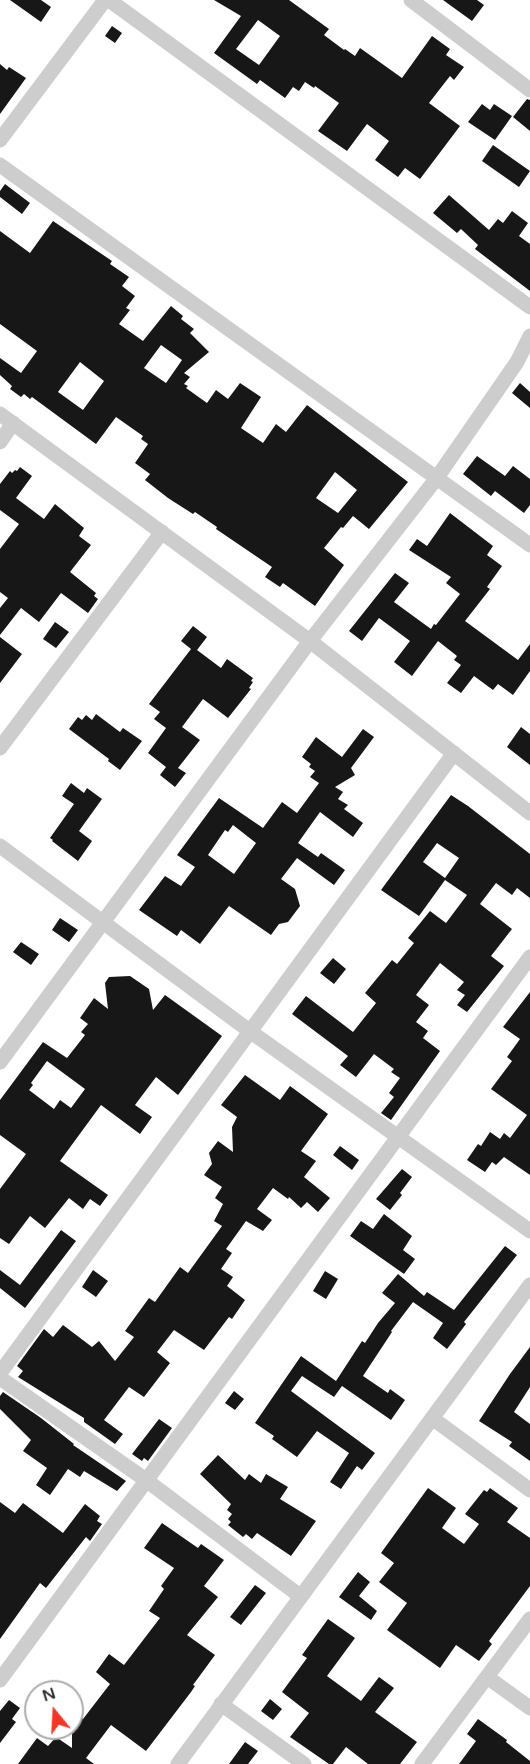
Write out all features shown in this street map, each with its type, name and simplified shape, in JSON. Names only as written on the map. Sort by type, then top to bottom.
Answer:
[{"type":"street","points":[[0,140],[107,0],[530,307]]},
{"type":"street","points":[[411,0],[530,90]]},
{"type":"street","points":[[0,165],[530,545]]},
{"type":"street","points":[[0,1062],[310,641],[436,479],[517,362],[530,336]]},
{"type":"street","points":[[0,414],[310,641],[530,813]]},
{"type":"street","points":[[0,442],[13,423]]},
{"type":"street","points":[[0,748],[162,532]]},
{"type":"street","points":[[0,1373],[454,753]]},
{"type":"street","points":[[0,846],[251,1032],[530,1231]]},
{"type":"street","points":[[0,1680],[530,957]]},
{"type":"street","points":[[178,1764],[530,1285]]},
{"type":"street","points":[[0,1378],[146,1480],[300,1596]]},
{"type":"street","points":[[432,1418],[530,1490]]},
{"type":"street","points":[[422,1764],[530,1619]]},
{"type":"street","points":[[487,1677],[530,1708]]},
{"type":"street","points":[[221,1704],[304,1764]]},
{"type":"building","points":[[10,0],[41,0],[51,7],[41,22]]},
{"type":"building","points":[[214,0],[289,0],[329,29],[324,35],[344,50],[355,56],[360,48],[402,78],[432,36],[450,49],[446,55],[464,67],[454,80],[450,76],[429,103],[460,126],[420,179],[405,168],[398,177],[375,160],[389,141],[367,124],[347,151],[318,131],[339,103],[315,86],[314,88],[305,82],[299,91],[293,87],[285,98],[260,80],[257,84],[214,53],[241,16]],"holes":[[[258,20],[280,36],[259,65],[236,49]]]},
{"type":"building","points":[[443,0],[477,0],[484,5],[472,21]]},
{"type":"building","points":[[112,26],[122,33],[115,43],[105,36]]},
{"type":"building","points":[[0,64],[7,70],[9,67],[26,78],[0,114]]},
{"type":"building","points":[[527,99],[530,100],[530,131],[513,117]]},
{"type":"building","points":[[482,104],[490,110],[494,104],[512,116],[495,140],[468,122]]},
{"type":"building","points":[[493,145],[530,171],[519,187],[482,161]]},
{"type":"building","points":[[5,184],[30,203],[22,214],[0,197],[0,191]]},
{"type":"building","points":[[449,195],[489,230],[498,219],[503,223],[512,211],[528,223],[519,236],[530,244],[530,291],[475,249],[478,245],[461,229],[457,233],[433,213]]},
{"type":"building","points":[[53,221],[112,261],[110,264],[129,277],[122,286],[135,296],[126,308],[130,310],[119,324],[143,341],[171,306],[183,316],[181,319],[194,329],[190,333],[209,352],[184,373],[190,377],[184,384],[188,386],[186,388],[207,403],[216,390],[228,399],[240,383],[261,397],[241,428],[263,443],[276,424],[286,432],[307,405],[408,482],[369,529],[353,516],[324,548],[344,565],[315,606],[283,583],[280,587],[265,577],[272,567],[216,529],[217,527],[168,498],[145,480],[150,474],[135,463],[148,444],[141,439],[143,436],[116,417],[96,444],[32,397],[30,399],[24,394],[21,397],[10,389],[12,386],[0,375],[0,358],[21,373],[37,351],[0,324],[0,231],[30,253]],"holes":[[[161,345],[182,360],[166,383],[144,368]],[[80,362],[104,381],[83,410],[58,392]],[[335,472],[357,490],[338,513],[316,498]]]},
{"type":"building","points":[[520,383],[530,392],[530,408],[512,393]]},
{"type":"building","points":[[477,456],[505,476],[513,466],[530,479],[530,505],[524,513],[495,491],[491,496],[463,474]]},
{"type":"building","points":[[20,467],[32,476],[16,498],[44,519],[55,504],[84,528],[79,536],[91,545],[70,572],[96,593],[94,596],[98,599],[88,613],[61,593],[39,622],[21,608],[0,635],[0,608],[8,598],[0,592],[0,549],[19,524],[0,510],[0,484],[10,471],[12,473],[17,471]]},
{"type":"building","points":[[450,513],[493,546],[487,555],[502,566],[487,587],[490,589],[465,621],[518,660],[530,644],[530,671],[513,695],[498,684],[493,690],[474,676],[461,693],[447,683],[461,665],[454,660],[457,656],[438,641],[412,676],[394,662],[410,641],[379,618],[362,641],[349,631],[395,573],[409,583],[394,602],[431,629],[434,624],[436,625],[460,594],[446,583],[451,577],[409,550],[417,539],[427,546]]},
{"type":"building","points":[[55,622],[69,632],[56,648],[43,639]]},
{"type":"building","points":[[193,626],[207,637],[197,650],[221,668],[227,659],[253,678],[251,681],[253,682],[249,688],[251,689],[228,718],[203,699],[182,727],[200,740],[178,768],[186,773],[175,787],[160,775],[166,767],[148,753],[166,728],[154,719],[160,712],[149,704],[191,649],[181,641]]},
{"type":"building","points":[[0,637],[22,654],[0,683]]},
{"type":"building","points":[[96,714],[120,732],[123,728],[142,741],[120,770],[69,729],[78,717],[82,720],[86,715],[92,720]]},
{"type":"building","points":[[521,727],[530,734],[530,765],[507,747]]},
{"type":"building","points":[[363,729],[374,737],[351,768],[355,775],[335,787],[343,792],[338,799],[348,805],[344,809],[363,823],[353,837],[320,812],[298,843],[318,857],[321,853],[345,870],[334,885],[297,858],[281,879],[295,889],[300,906],[288,922],[279,924],[271,935],[229,906],[200,944],[181,930],[177,936],[139,910],[165,876],[181,886],[195,867],[177,855],[219,798],[263,828],[282,802],[297,813],[319,783],[310,777],[315,771],[309,767],[311,764],[302,757],[316,737],[342,757]],"holes":[[[233,825],[256,843],[234,874],[208,855],[225,830],[228,832]]]},
{"type":"building","points":[[71,783],[84,793],[87,788],[102,799],[79,831],[92,841],[78,861],[50,838],[74,804],[62,796]]},
{"type":"building","points":[[451,795],[530,854],[530,898],[517,888],[512,895],[496,883],[480,904],[512,929],[491,956],[504,966],[467,1012],[457,1005],[465,995],[457,990],[464,982],[440,963],[416,995],[429,1005],[416,1022],[428,1031],[423,1038],[440,1051],[391,1120],[381,1113],[394,1097],[389,1093],[400,1078],[391,1072],[394,1069],[374,1054],[356,1077],[340,1065],[348,1056],[292,1014],[306,996],[353,1032],[376,1003],[365,993],[392,960],[397,964],[414,943],[408,938],[430,911],[446,923],[467,895],[445,880],[419,916],[381,890]],"holes":[[[437,843],[459,858],[445,878],[423,862]]]},
{"type":"building","points":[[60,918],[78,930],[69,942],[52,930]]},
{"type":"building","points":[[21,942],[39,954],[31,965],[13,952]]},
{"type":"building","points":[[333,958],[346,969],[334,984],[320,973]]},
{"type":"building","points":[[130,976],[149,989],[153,1010],[165,995],[222,1036],[178,1095],[156,1077],[135,1105],[152,1117],[140,1134],[101,1105],[60,1161],[108,1195],[100,1206],[90,1199],[83,1209],[69,1198],[45,1228],[30,1216],[9,1244],[0,1238],[0,1189],[26,1154],[0,1135],[0,1100],[43,1042],[67,1058],[85,1035],[81,1032],[88,1024],[80,1018],[94,998],[108,1009],[105,983],[109,977]],"holes":[[[47,1061],[85,1089],[71,1108],[60,1100],[54,1109],[29,1090],[33,1085],[31,1083]]]},
{"type":"building","points":[[530,992],[530,1175],[504,1157],[496,1165],[492,1162],[485,1172],[467,1160],[478,1144],[481,1146],[490,1132],[500,1139],[504,1133],[510,1138],[527,1115],[491,1089],[512,1061],[507,1057],[520,1039],[503,1027]]},
{"type":"building","points":[[245,1075],[280,1100],[290,1086],[328,1114],[301,1151],[316,1161],[304,1177],[330,1198],[318,1212],[307,1202],[301,1208],[289,1197],[288,1199],[273,1188],[257,1209],[272,1220],[263,1231],[246,1221],[226,1249],[232,1253],[221,1269],[233,1277],[227,1286],[245,1300],[232,1319],[229,1317],[204,1350],[174,1330],[157,1352],[170,1363],[144,1397],[129,1387],[104,1420],[123,1434],[115,1444],[84,1422],[84,1418],[18,1377],[23,1371],[17,1366],[44,1329],[53,1337],[63,1325],[92,1347],[99,1341],[115,1361],[134,1337],[125,1331],[149,1298],[155,1302],[180,1267],[188,1273],[222,1226],[214,1221],[223,1204],[215,1198],[222,1187],[204,1175],[212,1164],[209,1153],[218,1141],[233,1152],[232,1127],[237,1117],[221,1105]]},
{"type":"building","points":[[340,1146],[359,1160],[352,1170],[333,1155]]},
{"type":"building","points":[[402,1169],[412,1177],[390,1210],[376,1199]]},
{"type":"building","points":[[384,1214],[412,1236],[403,1250],[415,1259],[404,1274],[350,1236],[361,1221],[373,1229]]},
{"type":"building","points":[[61,1230],[76,1241],[25,1308],[0,1288],[0,1270],[20,1285]]},
{"type":"building","points":[[505,1246],[517,1255],[464,1322],[466,1324],[447,1349],[433,1338],[443,1323],[413,1302],[391,1331],[363,1376],[388,1393],[390,1389],[405,1400],[391,1420],[342,1386],[334,1397],[302,1376],[291,1391],[375,1453],[362,1470],[357,1466],[341,1489],[330,1482],[349,1453],[317,1431],[297,1457],[272,1439],[274,1436],[255,1423],[301,1356],[336,1381],[362,1341],[365,1343],[395,1303],[382,1293],[398,1274],[424,1296],[427,1292],[454,1310]]},
{"type":"building","points":[[93,1270],[108,1281],[96,1297],[82,1287]]},
{"type":"building","points":[[325,1271],[338,1279],[326,1299],[313,1291]]},
{"type":"building","points":[[530,1347],[530,1387],[514,1412],[530,1424],[530,1461],[509,1446],[512,1442],[479,1421]]},
{"type":"building","points":[[234,1391],[244,1399],[235,1410],[225,1403]]},
{"type":"building","points":[[3,1392],[41,1418],[73,1445],[126,1481],[117,1491],[84,1471],[80,1477],[68,1469],[50,1495],[36,1485],[47,1468],[23,1451],[31,1440],[0,1409],[0,1396]]},
{"type":"building","points":[[159,1419],[172,1428],[148,1461],[144,1458],[142,1461],[132,1454]]},
{"type":"building","points":[[218,1455],[245,1480],[249,1474],[261,1483],[266,1474],[288,1487],[280,1499],[316,1521],[291,1556],[257,1533],[252,1539],[246,1534],[243,1537],[228,1525],[231,1522],[228,1519],[232,1514],[227,1510],[231,1504],[200,1474]]},
{"type":"building","points":[[428,1488],[456,1508],[442,1528],[464,1544],[479,1524],[465,1514],[484,1490],[487,1492],[490,1488],[518,1508],[507,1522],[530,1538],[530,1586],[489,1641],[492,1644],[479,1661],[456,1645],[440,1668],[387,1630],[407,1603],[379,1582],[394,1563],[381,1553]]},
{"type":"building","points":[[0,1502],[15,1513],[23,1503],[63,1533],[85,1504],[100,1516],[97,1521],[102,1524],[90,1541],[86,1537],[46,1588],[40,1583],[0,1639]]},
{"type":"building","points":[[162,1523],[198,1548],[201,1544],[224,1560],[204,1586],[218,1597],[187,1635],[215,1655],[193,1685],[195,1686],[191,1692],[146,1751],[111,1725],[86,1758],[94,1764],[18,1764],[36,1740],[40,1740],[48,1746],[53,1740],[60,1740],[72,1748],[72,1740],[84,1740],[84,1718],[110,1684],[96,1672],[109,1654],[124,1665],[160,1618],[149,1611],[164,1589],[161,1586],[174,1568],[144,1548]]},
{"type":"building","points":[[358,1572],[370,1582],[359,1596],[377,1611],[371,1620],[339,1597]]},
{"type":"building","points":[[255,1585],[266,1593],[241,1625],[230,1617]]},
{"type":"building","points":[[328,1619],[355,1638],[327,1676],[361,1701],[379,1677],[394,1688],[375,1712],[417,1742],[400,1764],[368,1764],[346,1747],[333,1764],[329,1764],[290,1737],[309,1713],[282,1692],[307,1658],[302,1655]]},
{"type":"building","points":[[270,1699],[282,1709],[273,1720],[261,1711]]},
{"type":"building","points":[[9,1700],[20,1708],[12,1719],[16,1722],[0,1743],[0,1711]]},
{"type":"building","points":[[478,1719],[507,1740],[506,1742],[530,1761],[530,1764],[459,1764],[476,1741],[467,1734]]},
{"type":"building","points":[[245,1742],[258,1751],[248,1764],[229,1764]]}]
